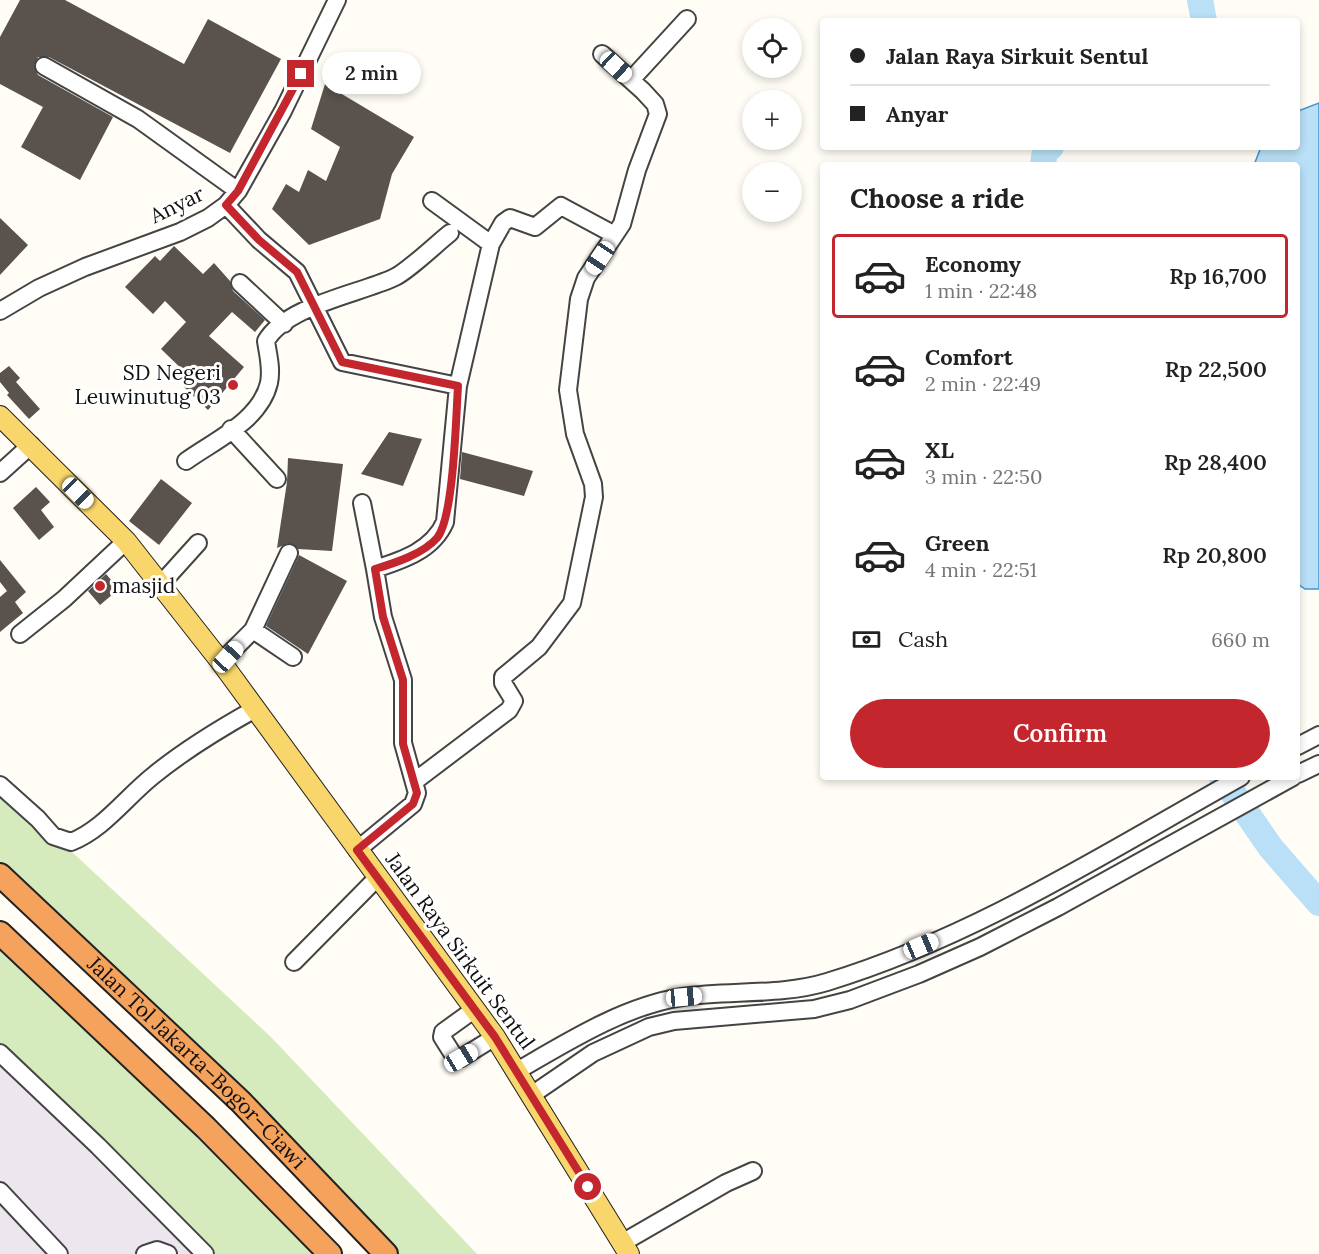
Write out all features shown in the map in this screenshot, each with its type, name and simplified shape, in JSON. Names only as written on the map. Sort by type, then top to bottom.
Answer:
[{"type":"highway","name":"Jalan Tol Jakarta–Bogor–Ciawi","points":[[0,875],[241,1102],[387,1254]]},
{"type":"highway","name":"Jalan Tol Jakarta–Bogor–Ciawi","points":[[0,933],[206,1128],[330,1254]]},
{"type":"main road","name":"Jalan Raya Sirkuit Sentul","points":[[0,416],[126,541],[221,662],[495,1037],[533,1094],[625,1248]]},
{"type":"street","name":"Anyar","points":[[0,311],[39,288],[85,267],[180,232],[208,218],[226,205],[238,191],[283,111],[337,0]]},
{"type":"street","points":[[631,81],[687,19]]},
{"type":"street","points":[[415,782],[509,710],[514,701],[503,683],[503,677],[539,647],[572,603],[594,497],[593,484],[575,434],[568,390],[581,290],[613,234],[622,224],[637,170],[658,114],[655,104],[602,54]]},
{"type":"street","points":[[44,66],[138,119],[238,191]]},
{"type":"street","points":[[432,201],[491,244]]},
{"type":"street","points":[[226,205],[259,240],[297,272],[342,362],[458,386]]},
{"type":"street","points":[[375,569],[412,555],[438,537],[445,522],[458,386],[491,244],[503,223],[510,218],[535,227],[561,206],[613,234]]},
{"type":"street","points":[[186,461],[241,424],[261,405],[269,382],[270,357],[266,341],[284,324],[316,307],[395,278],[450,233]]},
{"type":"street","points":[[240,283],[284,324]]},
{"type":"street","points":[[231,429],[277,479]]},
{"type":"street","points":[[0,473],[31,445]]},
{"type":"street","points":[[357,850],[413,804],[417,793],[403,744],[403,680],[383,617],[362,503]]},
{"type":"street","points":[[20,634],[64,599],[126,541]]},
{"type":"street","points":[[161,584],[198,543]]},
{"type":"street","points":[[221,662],[253,630],[289,553]]},
{"type":"street","points":[[253,630],[293,657]]},
{"type":"street","points":[[0,785],[38,819],[53,836],[71,842],[98,828],[139,788],[201,739],[255,709]]},
{"type":"street","points":[[1300,745],[1319,735]]},
{"type":"street","points":[[517,1071],[569,1041],[608,1023],[675,998],[799,988],[834,980],[902,954],[996,914],[1236,780]]},
{"type":"street","points":[[533,1094],[593,1053],[649,1027],[674,1021],[814,1009],[876,992],[980,947],[1288,780]]},
{"type":"street","points":[[1163,821],[1174,842]]},
{"type":"street","points":[[360,911],[381,883]]},
{"type":"street","points":[[294,962],[381,883]]},
{"type":"street","points":[[475,1009],[443,1032],[442,1037],[454,1056],[461,1058],[495,1037]]},
{"type":"street","points":[[608,1023],[618,1041]]},
{"type":"street","points":[[0,1053],[98,1146],[205,1254]]},
{"type":"street","points":[[625,1248],[726,1183],[753,1172]]},
{"type":"street","points":[[0,1191],[59,1254]]},
{"type":"street","points":[[145,1254],[157,1250],[168,1254]]},
{"type":"shaded area","points":[[0,1051],[200,1254],[0,1254]]},
{"type":"green space","points":[[0,785],[270,1036],[477,1254],[386,1254],[0,875]]},
{"type":"green space","points":[[0,933],[328,1254],[200,1254],[0,1053]]},
{"type":"water","points":[[1319,103],[1319,589],[1305,589],[1300,585],[1300,162],[1255,162],[1260,150],[1300,150],[1300,110]]},
{"type":"building","points":[[20,0],[65,0],[184,64],[208,19],[281,59],[230,153],[49,57],[38,57],[34,66],[38,75],[113,117],[80,180],[21,147],[43,107],[0,84],[0,37]]},
{"type":"building","points":[[325,84],[414,137],[392,174],[380,219],[309,245],[272,209],[286,184],[299,192],[308,170],[326,181],[340,147],[311,129]]},
{"type":"building","points":[[0,218],[28,245],[0,275]]},
{"type":"building","points":[[174,246],[203,274],[214,263],[230,281],[233,291],[265,320],[255,332],[232,312],[209,336],[244,367],[208,410],[182,385],[190,377],[161,349],[186,322],[165,301],[153,314],[125,287],[155,256],[160,261]]},
{"type":"building","points":[[9,366],[20,378],[16,382],[40,409],[29,419],[7,395],[9,393],[0,382],[0,373]]},
{"type":"building","points":[[389,432],[422,439],[403,486],[361,474]]},
{"type":"building","points":[[462,452],[533,471],[524,496],[460,479]]},
{"type":"building","points":[[288,458],[343,464],[332,551],[298,549],[289,543],[277,548],[287,482]]},
{"type":"building","points":[[161,479],[192,503],[159,545],[129,521]]},
{"type":"building","points":[[36,487],[50,502],[41,510],[54,527],[39,540],[13,508]]},
{"type":"building","points":[[299,555],[347,581],[308,654],[266,626]]},
{"type":"building","points":[[0,560],[26,592],[15,602],[23,613],[0,632],[0,597],[7,591],[0,582]]},
{"type":"building","name":"masjid","points":[[106,574],[119,589],[100,605],[88,591]]},
{"type":"waterway","points":[[1200,0],[1203,18]]},
{"type":"waterway","points":[[1043,162],[1045,150]]},
{"type":"waterway","points":[[1224,780],[1271,848],[1319,903]]},
{"type":"place","name":"SD Negeri Leuwinutug 03","points":[[233,385]]},
{"type":"place","name":"masjid","points":[[100,586]]},
{"type":"route","points":[[301,74],[238,191],[226,205],[259,240],[297,272],[342,362],[458,386],[445,522],[438,537],[428,545],[395,563],[375,569],[383,617],[403,680],[403,744],[417,793],[413,804],[357,850],[495,1037],[533,1094],[588,1187]]}]
